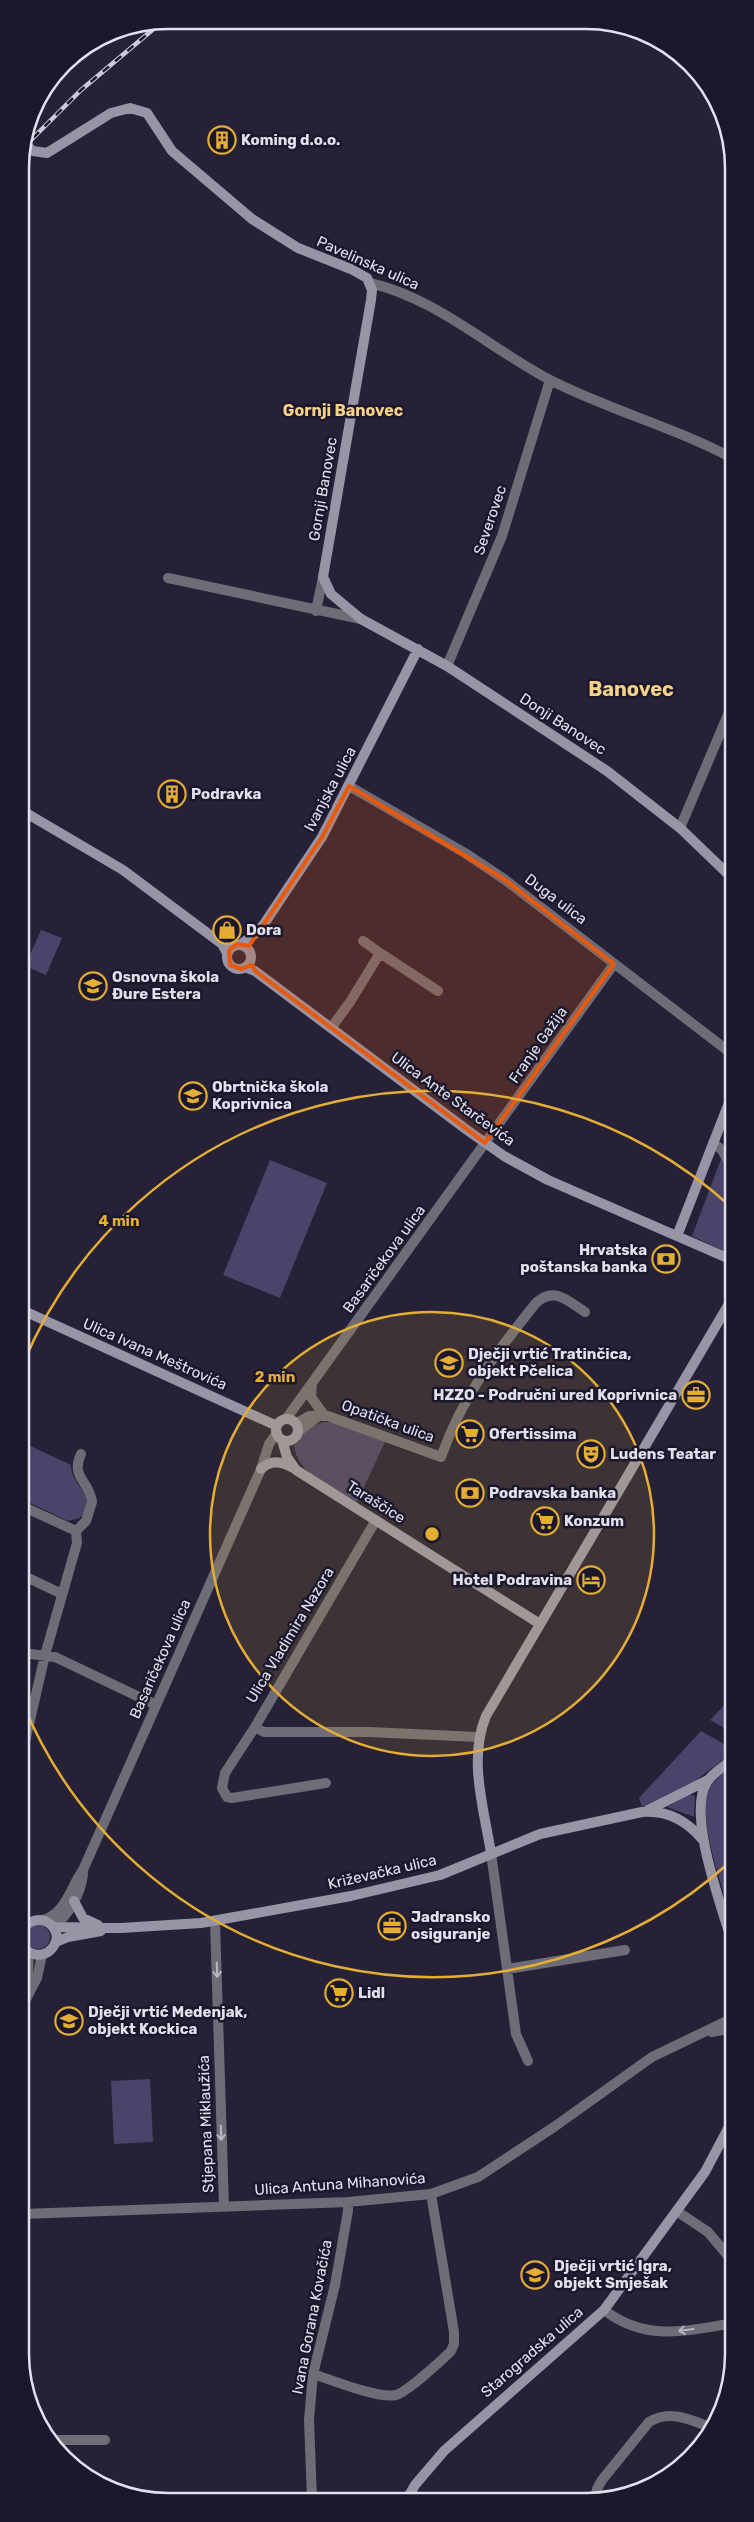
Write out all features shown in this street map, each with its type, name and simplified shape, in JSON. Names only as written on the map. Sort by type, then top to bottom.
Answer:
[{"type":"main road","name":"Pavelinska ulica","points":[[30,148],[47,152],[111,113],[121,109],[139,109],[152,118],[172,151],[252,219],[298,248],[363,274],[370,283]]},
{"type":"main road","name":"Gornji Banovec","points":[[323,577],[371,300],[370,283]]},
{"type":"main road","name":"Donji Banovec","points":[[323,577],[331,594],[361,619],[446,666],[607,771],[680,828],[725,871]]},
{"type":"main road","name":"Ivanjska ulica","points":[[234,947],[255,934],[322,837],[418,649]]},
{"type":"main road","points":[[29,815],[123,870],[234,947],[251,953],[248,964],[237,969],[230,965],[234,947]]},
{"type":"main road","name":"Ulica Ante Starčevića","points":[[248,964],[256,972],[485,1143],[548,1180],[725,1257]]},
{"type":"main road","points":[[677,1236],[725,1113]]},
{"type":"main road","points":[[491,1853],[480,1782],[478,1737],[490,1708],[725,1309]]},
{"type":"main road","name":"Ulica Ivana Meštrovića","points":[[29,1313],[282,1435]]},
{"type":"main road","points":[[282,1435],[294,1423]]},
{"type":"main road","points":[[282,1435],[294,1423]]},
{"type":"main road","points":[[282,1435],[287,1457],[296,1470]]},
{"type":"main road","points":[[262,1464],[280,1462],[296,1470]]},
{"type":"main road","name":"Taraščice","points":[[296,1470],[540,1624]]},
{"type":"main road","name":"Križevačka ulica","points":[[642,1812],[708,1780],[725,1766]]},
{"type":"main road","points":[[708,1780],[702,1803],[702,1839],[725,1918]]},
{"type":"main road","name":"Križevačka ulica","points":[[56,1942],[68,1937],[121,1928],[215,1922],[409,1884],[440,1875],[540,1834],[642,1812],[654,1811],[669,1814],[685,1822],[702,1839]]},
{"type":"main road","points":[[74,1901],[83,1918],[104,1926]]},
{"type":"main road","points":[[29,1923],[32,1920],[43,1920],[54,1928],[56,1942],[51,1951],[42,1955],[29,1949]]},
{"type":"main road","name":"Križevačka ulica","points":[[54,1928],[104,1926],[121,1928]]},
{"type":"main road","name":"Starogradska ulica","points":[[410,2493],[444,2451],[604,2310],[678,2212],[715,2156],[725,2135]]},
{"type":"street","name":"Pavelinska ulica","points":[[370,283],[393,290],[428,306],[550,380],[725,455]]},
{"type":"street","name":"Severovec","points":[[446,666],[502,536],[550,380]]},
{"type":"street","name":"Gornji Banovec","points":[[316,611],[323,577]]},
{"type":"street","name":"Donji Banovec","points":[[168,578],[316,611],[361,619]]},
{"type":"street","points":[[680,828],[725,722]]},
{"type":"street","name":"Duga ulica","points":[[349,786],[465,853],[504,879],[725,1049]]},
{"type":"street","points":[[363,941],[438,991]]},
{"type":"street","points":[[331,1028],[354,997],[380,953]]},
{"type":"street","name":"Franje Gažija","points":[[485,1143],[614,964]]},
{"type":"street","name":"Basaričekova ulica","points":[[294,1423],[309,1387],[485,1143]]},
{"type":"street","points":[[714,1143],[725,1156]]},
{"type":"street","name":"Opatička ulica","points":[[294,1423],[307,1424],[324,1415],[441,1457],[462,1407],[479,1377],[536,1303],[548,1294],[556,1293],[585,1312]]},
{"type":"street","points":[[309,1387],[311,1397],[324,1415]]},
{"type":"street","name":"Basaričekova ulica","points":[[43,1920],[50,1918],[61,1908],[83,1870],[262,1464],[282,1435]]},
{"type":"street","points":[[29,1725],[45,1655],[77,1543],[76,1531],[86,1521],[92,1502],[77,1471],[77,1464],[81,1454]]},
{"type":"street","points":[[29,1509],[76,1531]]},
{"type":"street","name":"Ulica Vladimira Nazora","points":[[376,1520],[255,1727],[264,1732],[369,1732],[478,1737]]},
{"type":"street","points":[[29,1578],[62,1594]]},
{"type":"street","points":[[29,1653],[64,1660],[156,1705]]},
{"type":"street","points":[[255,1727],[225,1773],[222,1788],[227,1797],[232,1798],[326,1783]]},
{"type":"street","points":[[491,1853],[516,2034],[528,2061]]},
{"type":"street","name":"Basaričekova ulica","points":[[54,1928],[65,1916],[74,1901],[80,1887],[83,1870]]},
{"type":"street","name":"Stjepana Miklaužića","points":[[215,1922],[224,2206]]},
{"type":"street","points":[[507,1969],[625,1950]]},
{"type":"street","points":[[29,1993],[36,1978],[42,1955]]},
{"type":"street","name":"Ulica Antuna Mihanovića","points":[[29,2214],[348,2202],[431,2194],[478,2177],[554,2127],[652,2057],[725,2022]]},
{"type":"street","name":"Ulica Antuna Mihanovića","points":[[716,2032],[725,2030]]},
{"type":"street","name":"Ulica Antuna Mihanovića","points":[[704,2033],[725,2033]]},
{"type":"street","points":[[313,2374],[369,2392],[393,2396],[403,2391],[444,2358],[454,2344],[454,2332],[431,2194]]},
{"type":"street","name":"Ivana Gorana Kovačića","points":[[312,2493],[309,2420],[313,2374],[335,2285],[348,2202]]},
{"type":"street","points":[[678,2212],[708,2232],[725,2252]]},
{"type":"street","points":[[604,2310],[626,2325],[653,2332],[671,2333],[725,2324]]},
{"type":"street","points":[[596,2493],[602,2480],[649,2422],[660,2416],[672,2415],[706,2426]]},
{"type":"street","points":[[59,2440],[105,2440]]},
{"type":"highlighted area","points":[[349,786],[504,879],[614,964],[485,1143],[255,971],[252,965],[241,969],[230,965],[229,950],[237,944],[249,946],[322,837]]},
{"type":"shaded area","points":[[41,930],[62,938],[46,975],[29,968],[29,957]]},
{"type":"shaded area","points":[[721,1159],[725,1166],[725,1252],[692,1236]]},
{"type":"shaded area","points":[[270,1160],[327,1183],[280,1298],[223,1275]]},
{"type":"shaded area","points":[[323,1422],[337,1423],[385,1442],[357,1502],[327,1486],[309,1473],[297,1455],[294,1445],[299,1442],[303,1430]]},
{"type":"shaded area","points":[[29,1445],[71,1465],[72,1473],[86,1497],[87,1503],[80,1518],[68,1521],[29,1502]]},
{"type":"shaded area","points":[[725,1704],[725,1728],[710,1720]]},
{"type":"shaded area","points":[[701,1731],[725,1744],[725,1758],[695,1781],[642,1807],[639,1798]]},
{"type":"shaded area","points":[[725,1771],[725,1898],[713,1858],[706,1822],[708,1793],[718,1777]]},
{"type":"shaded area","points":[[688,1795],[694,1795],[695,1798],[694,1817],[667,1807]]},
{"type":"shaded area","points":[[33,1925],[43,1925],[50,1932],[50,1942],[43,1949],[33,1949],[29,1946],[29,1928]]},
{"type":"shaded area","points":[[150,2079],[153,2142],[114,2144],[111,2081]]},
{"type":"railway","points":[[32,139],[81,90],[153,30]]},
{"type":"place","name":"Koming d.o.o.","points":[[222,140]]},
{"type":"place","name":"Podravka","points":[[172,794]]},
{"type":"place","name":"Dora","points":[[227,930]]},
{"type":"place","name":"Osnovna škola Đure Estera","points":[[93,986]]},
{"type":"place","name":"Obrtnička škola Koprivnica","points":[[193,1096]]},
{"type":"place","name":"Hrvatska poštanska banka","points":[[666,1259]]},
{"type":"place","name":"Dječji vrtić Tratinčica, objekt Pčelica","points":[[449,1363]]},
{"type":"place","name":"HZZO - Područni ured Koprivnica","points":[[696,1395]]},
{"type":"place","name":"Ofertissima","points":[[470,1434]]},
{"type":"place","name":"Ludens Teatar","points":[[591,1454]]},
{"type":"place","name":"Podravska banka","points":[[470,1493]]},
{"type":"place","name":"Konzum","points":[[545,1521]]},
{"type":"place","name":"Hotel Podravina","points":[[591,1580]]},
{"type":"place","name":"Jadransko osiguranje","points":[[392,1926]]},
{"type":"place","name":"Lidl","points":[[339,1993]]},
{"type":"place","name":"Dječji vrtić Medenjak, objekt Kockica","points":[[69,2021]]},
{"type":"place","name":"Dječji vrtić Igra, objekt Smješak","points":[[535,2275]]},
{"type":"district","name":"Gornji Banovec","points":[[343,410]]},
{"type":"district","name":"Banovec","points":[[631,689]]}]
